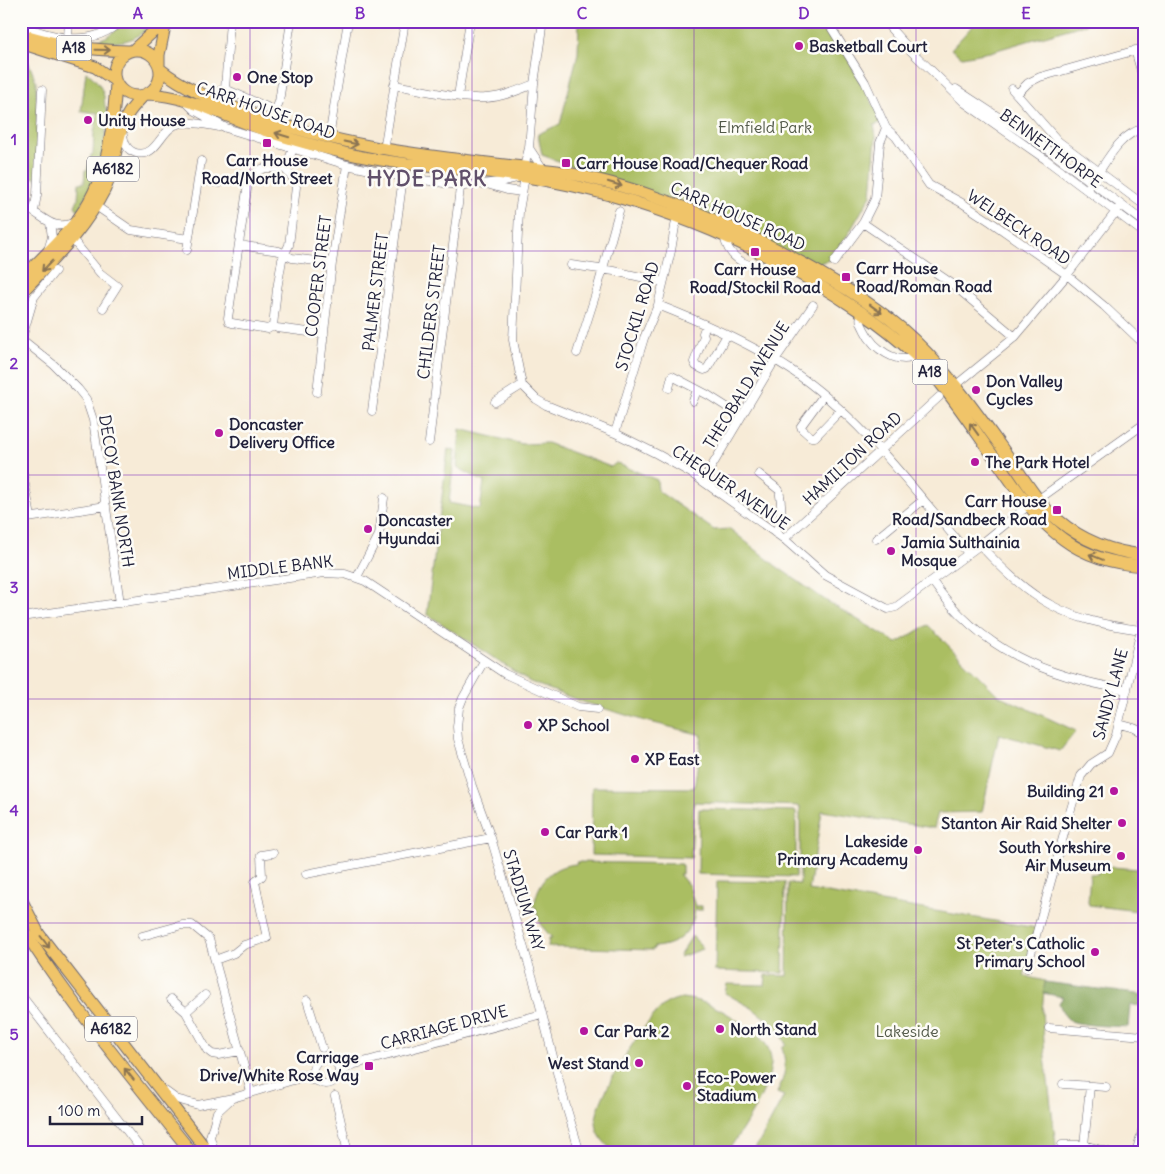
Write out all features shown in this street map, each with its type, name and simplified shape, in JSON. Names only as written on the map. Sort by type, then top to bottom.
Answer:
[{"type":"highway","points":[[157,21],[154,31],[116,62],[114,70],[115,81],[124,92],[132,96],[146,95],[157,85],[160,75],[159,55],[166,21]]},
{"type":"highway","name":"A18","points":[[21,34],[71,47],[93,50],[131,50]]},
{"type":"highway","name":"A18","points":[[21,43],[95,67],[115,81]]},
{"type":"highway","points":[[131,50],[146,51],[154,57],[160,67]]},
{"type":"highway","name":"CARR HOUSE ROAD","points":[[160,67],[177,82],[253,115],[282,125],[384,150],[524,174],[677,211],[777,262],[862,313],[916,356],[1034,502],[1088,540],[1120,551],[1144,555]]},
{"type":"highway","name":"A6182","points":[[21,279],[75,222],[86,207],[102,174],[109,145],[115,81]]},
{"type":"highway","name":"CARR HOUSE ROAD","points":[[146,95],[159,94],[200,104],[257,128],[349,154],[524,174],[543,169],[586,176],[613,183],[677,211],[753,238],[851,291],[900,327],[923,348],[956,385],[1034,502],[1046,525],[1063,540],[1103,560],[1144,566]]},
{"type":"highway","name":"A6182","points":[[21,293],[73,240],[96,206],[113,169],[122,128],[129,112],[146,95]]},
{"type":"highway","name":"A6182","points":[[21,899],[39,934],[209,1153]]},
{"type":"highway","name":"A6182","points":[[21,925],[65,991],[192,1153]]},
{"type":"street","points":[[68,37],[69,21]]},
{"type":"street","points":[[21,26],[49,35],[93,38],[113,28],[121,21]]},
{"type":"street","points":[[225,90],[230,21]]},
{"type":"street","points":[[274,114],[279,102],[291,21]]},
{"type":"street","points":[[329,138],[348,21]]},
{"type":"street","points":[[384,150],[405,21]]},
{"type":"street","points":[[458,96],[470,21]]},
{"type":"street","points":[[495,402],[522,385],[516,364],[512,331],[519,211],[529,148],[534,84],[543,21]]},
{"type":"street","name":"WELBECK ROAD","points":[[827,21],[865,82],[886,128],[896,137],[929,185],[991,222],[1067,276],[1104,306],[1144,344]]},
{"type":"street","name":"BENNETTHORPE","points":[[884,21],[910,50],[971,107],[1086,190],[1144,222]]},
{"type":"street","points":[[1144,48],[1135,50],[1144,80]]},
{"type":"street","name":"BENNETTHORPE","points":[[1135,50],[1040,77],[1014,91],[1058,141],[1144,206]]},
{"type":"street","name":"BENNETTHORPE","points":[[944,82],[1092,182],[1144,233]]},
{"type":"street","points":[[394,85],[479,98],[507,95],[534,84]]},
{"type":"street","points":[[34,211],[37,195],[42,90]]},
{"type":"street","points":[[207,96],[225,90],[267,107],[282,125]]},
{"type":"street","points":[[182,99],[196,111],[226,128]]},
{"type":"street","points":[[189,123],[195,119],[196,111]]},
{"type":"street","points":[[122,128],[124,144],[127,148],[133,152],[143,154],[154,148],[162,136],[175,125],[189,123],[226,128],[347,164],[403,177],[459,185],[488,184],[524,174]]},
{"type":"street","points":[[834,262],[863,223],[875,199],[880,142],[886,128]]},
{"type":"street","points":[[1086,190],[1121,140],[1128,134],[1144,128]]},
{"type":"street","name":"BENNETTHORPE","points":[[1050,152],[1058,141]]},
{"type":"street","points":[[529,148],[543,169]]},
{"type":"street","points":[[285,169],[289,164],[293,149]]},
{"type":"street","points":[[187,250],[201,161]]},
{"type":"street","name":"COOPER STREET","points":[[317,392],[332,263],[347,164]]},
{"type":"street","points":[[264,168],[285,169],[292,177],[296,187],[289,244],[282,260],[273,326],[268,329],[229,322],[248,183],[254,173],[264,168]]},
{"type":"street","name":"PALMER STREET","points":[[372,411],[403,177]]},
{"type":"street","points":[[198,180],[220,183]]},
{"type":"street","points":[[488,184],[522,192]]},
{"type":"street","name":"CHILDERS STREET","points":[[429,442],[459,185]]},
{"type":"street","points":[[21,206],[34,211],[50,223],[62,227],[75,222]]},
{"type":"street","points":[[96,206],[131,230],[188,239]]},
{"type":"street","points":[[956,385],[1015,337],[1067,276],[1118,208]]},
{"type":"street","points":[[577,353],[618,211]]},
{"type":"street","name":"STOCKIL ROAD","points":[[615,433],[639,353],[658,305],[671,251],[677,211]]},
{"type":"street","points":[[47,252],[52,237],[50,223]]},
{"type":"street","points":[[863,223],[951,284],[1015,337]]},
{"type":"street","points":[[73,240],[100,273],[117,286],[103,308]]},
{"type":"street","points":[[239,245],[286,253],[292,258],[332,263]]},
{"type":"street","points":[[571,266],[614,270],[663,282]]},
{"type":"street","name":"DECOY BANK NORTH","points":[[55,271],[34,297],[22,338],[69,379],[86,399],[93,420],[120,603]]},
{"type":"street","points":[[658,305],[754,347],[775,360],[841,410],[880,450],[968,553]]},
{"type":"street","name":"THEOBALD AVENUE","points":[[703,481],[741,416],[750,405],[775,360],[813,305]]},
{"type":"street","points":[[862,313],[860,322],[876,348],[887,354],[909,359],[916,356]]},
{"type":"street","points":[[706,325],[694,362],[696,366],[704,370],[707,369],[727,335]]},
{"type":"street","points":[[273,326],[324,334]]},
{"type":"street","points":[[669,388],[672,376],[741,416]]},
{"type":"street","name":"CHEQUER AVENUE","points":[[522,385],[536,399],[546,405],[615,433],[658,454],[703,481],[784,539],[834,581],[884,607],[891,609],[896,607],[932,581]]},
{"type":"street","points":[[693,401],[697,390]]},
{"type":"street","points":[[823,396],[802,426],[802,430],[811,437],[815,436],[841,410]]},
{"type":"street","name":"HAMILTON ROAD","points":[[784,539],[939,397]]},
{"type":"street","points":[[1127,690],[1092,684],[1051,672],[1008,652],[964,619],[944,598],[932,581],[1034,502],[1144,424]]},
{"type":"street","points":[[21,463],[31,517]]},
{"type":"street","points":[[758,474],[779,490],[782,514],[781,523],[776,533]]},
{"type":"street","points":[[357,577],[379,535],[384,498]]},
{"type":"street","points":[[876,539],[923,500]]},
{"type":"street","points":[[21,519],[106,506]]},
{"type":"street","points":[[980,545],[1004,572],[1021,587],[1054,608],[1096,623],[1141,630]]},
{"type":"street","name":"MIDDLE BANK","points":[[21,617],[324,573],[336,573],[357,577],[484,662],[516,680],[581,708],[597,709]]},
{"type":"street","name":"SANDY LANE","points":[[1027,968],[1081,776],[1091,764],[1111,749],[1119,724],[1144,617]]},
{"type":"street","name":"STADIUM WAY","points":[[484,662],[459,708],[458,739],[534,982],[580,1153]]},
{"type":"street","points":[[1119,724],[1144,733]]},
{"type":"street","points":[[306,874],[490,838]]},
{"type":"street","points":[[214,960],[234,954],[244,945],[267,938],[254,882],[262,876],[261,855],[274,852]]},
{"type":"street","points":[[142,936],[182,925],[192,925],[209,939],[251,1092]]},
{"type":"street","points":[[21,995],[144,1153]]},
{"type":"street","points":[[186,1012],[205,995]]},
{"type":"street","points":[[171,999],[186,1012],[206,1050],[218,1055],[240,1051]]},
{"type":"street","points":[[307,1000],[322,1048],[329,1058],[320,1059]]},
{"type":"street","name":"CARRIAGE DRIVE","points":[[335,1081],[340,1073],[352,1065],[542,1014]]},
{"type":"street","points":[[1049,1028],[1144,1036]]},
{"type":"street","points":[[317,1081],[313,1072],[314,1065],[320,1059],[322,1048]]},
{"type":"street","name":"CARRIAGE DRIVE","points":[[329,1058],[337,1063],[352,1065]]},
{"type":"street","points":[[337,1063],[340,1073]]},
{"type":"street","points":[[154,1082],[176,1100],[198,1105],[233,1098],[300,1078],[313,1072]]},
{"type":"street","points":[[300,1078],[317,1081],[325,1085],[335,1096]]},
{"type":"street","points":[[325,1085],[335,1081],[335,1096],[348,1153]]},
{"type":"street","points":[[1063,1084],[1106,1087]]},
{"type":"street","points":[[1084,1146],[1090,1086]]},
{"type":"street","points":[[215,1153],[210,1137],[217,1112],[233,1098]]},
{"type":"street","points":[[1136,1153],[1144,1124]]},
{"type":"street","points":[[1062,1145],[1084,1146],[1112,1153]]},
{"type":"green space","points":[[128,21],[152,21],[140,34],[126,41],[91,43],[106,37]]},
{"type":"green space","name":"Elmfield Park","points":[[579,21],[827,21],[883,122],[874,125],[876,137],[871,195],[849,233],[830,260],[818,263],[787,255],[682,207],[542,155],[538,134],[560,124],[578,53]]},
{"type":"green space","points":[[977,21],[1096,21],[990,52],[962,57],[951,49]]},
{"type":"green space","points":[[21,51],[25,54],[36,81],[38,179],[21,174]]},
{"type":"green space","points":[[86,72],[95,79],[101,88],[108,113],[102,162],[78,210],[75,206],[78,199],[79,183],[84,183],[85,170],[87,170],[91,155],[93,154],[94,132],[98,113],[81,111]]},
{"type":"green space","name":"Lakeside","points":[[460,429],[522,444],[547,443],[611,467],[616,463],[657,480],[658,491],[714,530],[730,529],[776,566],[828,602],[897,643],[928,625],[998,695],[1076,731],[1060,751],[999,734],[982,812],[938,813],[934,828],[822,811],[809,890],[1037,928],[1024,976],[1045,981],[1042,1011],[1045,1057],[1057,1153],[752,1153],[784,1096],[777,1093],[784,1075],[785,1060],[782,1047],[786,1044],[776,1027],[752,1008],[725,993],[727,984],[765,985],[766,975],[787,976],[788,883],[800,884],[800,806],[694,802],[691,858],[591,855],[592,787],[694,788],[702,735],[642,720],[583,702],[530,682],[427,614],[448,449],[455,451],[449,503],[480,509],[484,482],[457,467]]},
{"type":"green space","points":[[699,809],[796,811],[796,877],[698,874]]},
{"type":"green space","points":[[577,862],[682,864],[682,874],[679,874],[689,886],[695,906],[702,906],[702,910],[695,910],[691,925],[676,941],[654,947],[653,950],[548,947],[549,938],[552,938],[540,924],[535,906],[529,906],[529,902],[535,902],[540,886],[555,870],[577,864]]},
{"type":"green space","points":[[1099,866],[1138,869],[1141,866],[1137,911],[1089,905],[1090,874],[1098,874]]},
{"type":"green space","points":[[717,881],[785,882],[783,973],[715,971]]},
{"type":"green space","points":[[692,936],[703,949],[680,957],[680,955]]},
{"type":"green space","points":[[1045,982],[1144,995],[1144,1006],[1130,1005],[1128,1027],[1089,1025],[1074,1022],[1067,1018],[1061,1008],[1059,1003],[1063,997],[1043,993]]},
{"type":"green space","name":"Eco-Power Stadium","points":[[682,998],[705,1003],[719,1009],[748,1027],[765,1043],[770,1053],[771,1064],[764,1090],[749,1119],[726,1153],[615,1153],[602,1139],[596,1126],[598,1110],[604,1095],[623,1060],[645,1026],[664,1005]]},
{"type":"place","name":"Basketball Court","points":[[799,46]]},
{"type":"place","name":"One Stop","points":[[237,77]]},
{"type":"place","name":"Unity House","points":[[88,120]]},
{"type":"place","name":"Carr House Road/North Street","points":[[267,143]]},
{"type":"place","name":"Carr House Road/Chequer Road","points":[[566,163]]},
{"type":"place","name":"Carr House Road/Stockil Road","points":[[755,252]]},
{"type":"place","name":"Carr House Road/Roman Road","points":[[846,277]]},
{"type":"place","name":"Don Valley Cycles","points":[[976,390]]},
{"type":"place","name":"Doncaster Delivery Office","points":[[219,433]]},
{"type":"place","name":"The Park Hotel","points":[[975,462]]},
{"type":"place","name":"Carr House Road/Sandbeck Road","points":[[1057,510]]},
{"type":"place","name":"Doncaster Hyundai","points":[[368,529]]},
{"type":"place","name":"Jamia Sulthainia Mosque","points":[[891,551]]},
{"type":"place","name":"XP School","points":[[528,725]]},
{"type":"place","name":"XP East","points":[[635,759]]},
{"type":"place","name":"Building 21","points":[[1114,791]]},
{"type":"place","name":"Stanton Air Raid Shelter","points":[[1122,823]]},
{"type":"place","name":"Car Park 1","points":[[545,832]]},
{"type":"place","name":"Lakeside Primary Academy","points":[[918,850]]},
{"type":"place","name":"South Yorkshire Air Museum","points":[[1121,856]]},
{"type":"place","name":"St Peter's Catholic Primary School","points":[[1095,952]]},
{"type":"place","name":"North Stand","points":[[720,1029]]},
{"type":"place","name":"Car Park 2","points":[[584,1031]]},
{"type":"place","name":"West Stand","points":[[639,1063]]},
{"type":"place","name":"Carriage Drive/White Rose Way","points":[[369,1066]]},
{"type":"place","name":"Eco-Power Stadium","points":[[687,1086]]},
{"type":"district","name":"HYDE PARK","points":[[427,179]]}]
